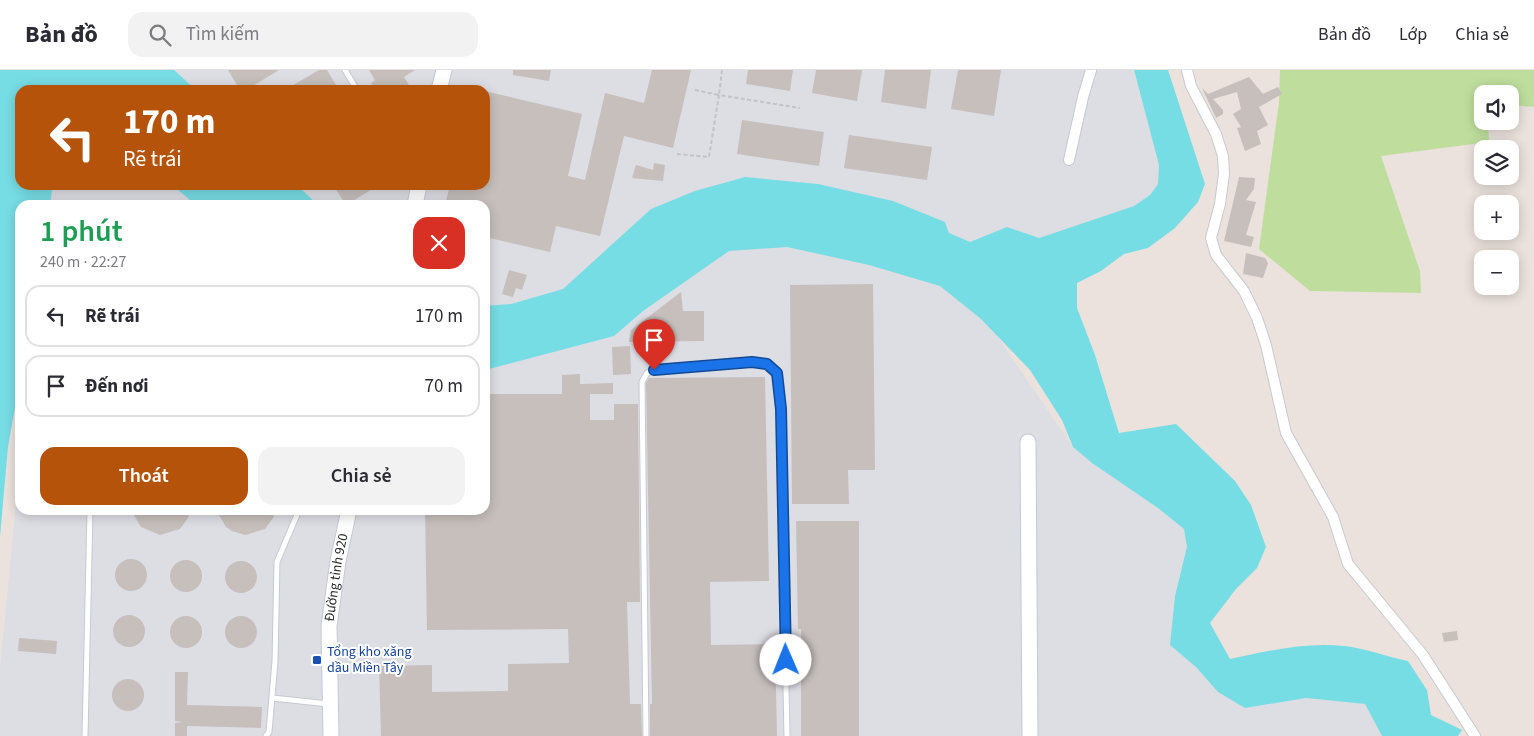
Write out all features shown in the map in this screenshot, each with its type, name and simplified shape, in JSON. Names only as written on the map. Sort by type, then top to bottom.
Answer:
[{"type":"main road","points":[[440,85],[444,70]]},
{"type":"main road","points":[[1028,442],[1030,736]]},
{"type":"main road","name":"Đường tỉnh 920","points":[[331,736],[329,626],[331,604],[348,515]]},
{"type":"street","points":[[1069,160],[1091,70]]},
{"type":"street","points":[[1187,70],[1191,86],[1216,134],[1223,156],[1222,188],[1211,238],[1216,256],[1244,291],[1257,318],[1266,345],[1286,433],[1333,517],[1348,564],[1423,655],[1475,736]]},
{"type":"lane","points":[[345,70],[354,85]]},
{"type":"lane","points":[[646,736],[642,382],[647,373],[654,370],[752,362],[767,364],[773,368],[777,373],[780,387],[788,736]]},
{"type":"lane","points":[[85,736],[90,515]]},
{"type":"lane","points":[[266,736],[270,732],[277,562],[297,515]]},
{"type":"lane","points":[[272,698],[331,704]]},
{"type":"path","points":[[677,154],[709,157],[722,70]]},
{"type":"path","points":[[695,90],[800,108]]},
{"type":"shaded area","points":[[57,70],[1134,70],[1159,165],[1158,184],[1150,195],[1134,206],[1039,238],[999,339],[1073,447],[1092,463],[1158,508],[1184,529],[1187,547],[1184,563],[1196,667],[1218,691],[1245,708],[1306,698],[1365,704],[1382,736],[0,736],[0,668],[15,515],[490,515],[490,200],[44,200],[46,190],[490,190],[490,85],[56,85]]},
{"type":"green space","points":[[1280,70],[1534,70],[1534,107],[1519,106],[1519,85],[1474,85],[1474,130],[1488,130],[1489,140],[1474,140],[1474,144],[1381,156],[1420,271],[1421,293],[1310,291],[1259,249],[1279,102]]},
{"type":"water","points":[[0,70],[174,70],[190,85],[15,85],[15,190],[52,190],[51,200],[15,200],[15,407],[8,447],[0,537]]},
{"type":"water","points":[[1134,70],[1168,70],[1205,184],[1198,202],[1175,228],[1148,248],[1124,254],[1101,271],[1077,283],[1077,308],[1095,355],[1119,433],[1176,424],[1235,481],[1251,505],[1266,547],[1257,568],[1236,589],[1210,623],[1230,659],[1287,648],[1330,645],[1360,649],[1408,661],[1427,690],[1431,715],[1462,730],[1458,736],[1382,736],[1365,704],[1306,698],[1245,708],[1218,692],[1196,667],[1170,645],[1175,596],[1187,547],[1184,529],[1158,508],[1092,463],[1073,447],[1062,420],[1030,370],[981,319],[940,286],[869,265],[787,247],[729,251],[643,311],[614,336],[490,369],[490,306],[511,304],[563,289],[651,209],[695,191],[745,177],[818,184],[893,201],[945,222],[949,233],[970,242],[1007,227],[1039,238],[1134,206],[1150,195],[1158,184],[1159,165]]},
{"type":"water","points":[[178,190],[302,190],[313,200],[190,200]]},
{"type":"building","points":[[228,70],[279,70],[254,85],[237,85]]},
{"type":"building","points":[[319,70],[327,70],[336,85],[294,85]]},
{"type":"building","points":[[369,70],[415,70],[404,77],[409,85],[372,85],[371,83],[375,80]]},
{"type":"building","points":[[513,70],[551,70],[549,81],[513,75]]},
{"type":"building","points":[[652,70],[691,70],[673,148],[624,136],[600,236],[556,226],[550,252],[490,238],[490,200],[446,200],[449,190],[490,190],[490,92],[582,114],[568,176],[585,180],[605,93],[644,103]]},
{"type":"building","points":[[748,70],[793,70],[790,91],[746,84]]},
{"type":"building","points":[[816,70],[862,70],[857,101],[812,93]]},
{"type":"building","points":[[885,70],[931,70],[926,109],[881,102]]},
{"type":"building","points":[[958,70],[1001,70],[994,116],[951,109]]},
{"type":"building","points":[[1249,77],[1263,94],[1278,87],[1282,94],[1259,107],[1268,125],[1257,131],[1261,144],[1245,151],[1237,128],[1241,127],[1233,114],[1241,109],[1237,92],[1213,99],[1223,110],[1223,114],[1216,118],[1202,88],[1208,94]]},
{"type":"building","points":[[742,120],[824,132],[819,166],[737,154]]},
{"type":"building","points":[[849,135],[932,147],[927,180],[844,168]]},
{"type":"building","points":[[654,163],[665,165],[663,181],[632,178],[636,165],[653,170]]},
{"type":"building","points":[[1239,177],[1255,178],[1254,189],[1246,200],[1256,202],[1246,235],[1254,237],[1251,247],[1224,241]]},
{"type":"building","points":[[336,190],[371,190],[354,200],[343,200]]},
{"type":"building","points":[[1246,253],[1265,258],[1268,263],[1263,278],[1243,274]]},
{"type":"building","points":[[509,270],[527,275],[522,290],[516,288],[513,297],[502,294]]},
{"type":"building","points":[[873,284],[875,470],[848,470],[849,504],[792,504],[790,285]]},
{"type":"building","points":[[681,292],[683,311],[704,311],[704,341],[629,342],[631,330]]},
{"type":"building","points":[[630,346],[631,374],[613,375],[612,347]]},
{"type":"building","points":[[580,374],[580,384],[613,383],[613,394],[590,394],[590,420],[614,420],[614,404],[638,404],[640,602],[627,602],[630,704],[641,704],[642,736],[381,736],[379,666],[432,665],[432,692],[508,691],[508,664],[569,663],[568,629],[427,630],[425,515],[490,515],[490,394],[562,394],[562,375]]},
{"type":"building","points":[[765,377],[769,581],[710,582],[711,645],[775,644],[777,736],[650,736],[650,704],[652,704],[646,383],[649,378]]},
{"type":"building","points":[[134,515],[189,515],[180,529],[160,535],[141,527]]},
{"type":"building","points":[[219,515],[274,515],[265,529],[245,535],[226,527]]},
{"type":"building","points":[[796,521],[859,521],[859,736],[801,736],[801,629],[798,629]]},
{"type":"building","points":[[131,559],[137,560],[142,564],[146,569],[146,581],[142,586],[137,590],[131,591],[125,590],[120,586],[116,581],[115,575],[116,569],[120,564],[125,560]]},
{"type":"building","points":[[186,560],[192,561],[197,565],[201,570],[201,582],[197,587],[192,591],[186,592],[180,591],[175,587],[171,582],[170,576],[171,570],[175,565],[180,561]]},
{"type":"building","points":[[241,561],[247,562],[252,566],[256,571],[256,583],[252,588],[247,592],[241,593],[235,592],[230,588],[226,583],[225,577],[226,571],[230,566],[235,562]]},
{"type":"building","points":[[129,615],[135,616],[140,620],[144,625],[144,637],[140,642],[135,646],[129,647],[123,646],[118,642],[114,637],[113,631],[114,625],[118,620],[123,616]]},
{"type":"building","points":[[186,616],[192,617],[197,621],[201,626],[201,638],[197,643],[192,647],[186,648],[180,647],[175,643],[171,638],[170,632],[171,626],[175,621],[180,617]]},
{"type":"building","points":[[241,616],[247,617],[252,621],[256,626],[256,638],[252,643],[247,647],[241,648],[235,647],[230,643],[226,638],[225,632],[226,626],[230,621],[235,617]]},
{"type":"building","points":[[1457,631],[1458,640],[1444,642],[1442,633]]},
{"type":"building","points":[[19,638],[57,641],[56,654],[18,651]]},
{"type":"building","points":[[175,672],[188,672],[187,705],[262,707],[261,728],[187,726],[187,736],[175,736],[175,723],[183,722],[175,721]]},
{"type":"building","points":[[128,679],[134,680],[139,684],[143,689],[143,701],[139,706],[134,710],[128,711],[122,710],[117,706],[113,701],[112,695],[113,689],[117,684],[122,680]]},
{"type":"place","name":"Tổng kho xăng dầu Miền Tây","points":[[317,660]]},
{"type":"route","points":[[654,370],[752,362],[767,364],[777,373],[781,409],[786,660]]}]
